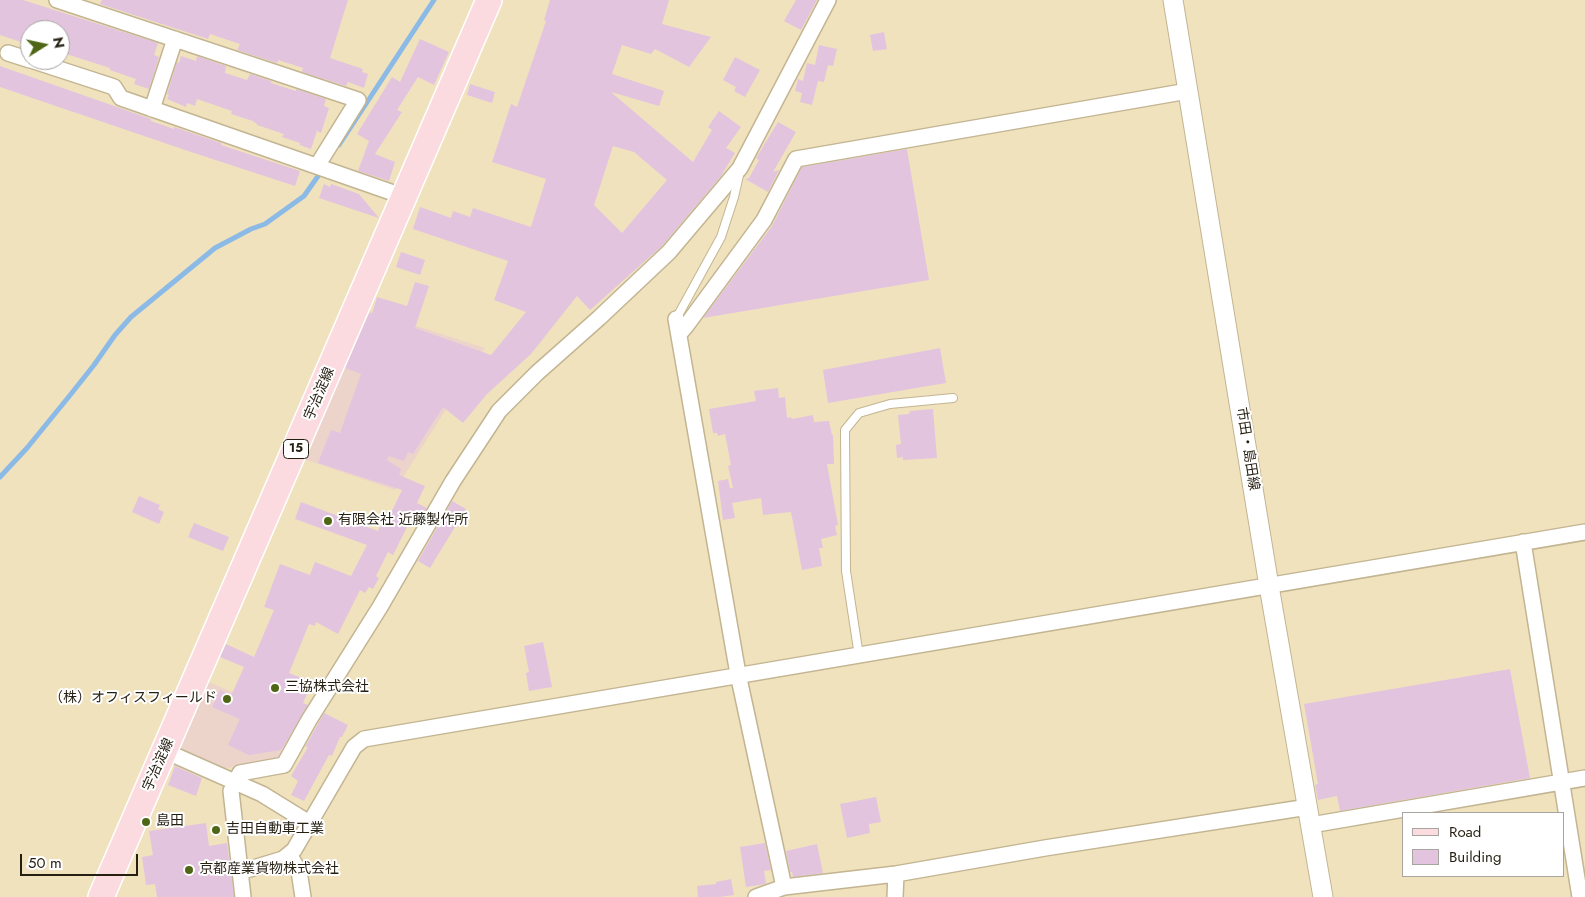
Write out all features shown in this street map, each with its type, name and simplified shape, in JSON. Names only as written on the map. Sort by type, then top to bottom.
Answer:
[{"type":"main road","name":"宇治淀線","points":[[101,897],[166,752],[489,0]]},
{"type":"street","points":[[57,0],[358,100],[317,166]]},
{"type":"street","points":[[243,897],[231,791],[240,773],[284,765],[308,720],[380,607],[453,481],[499,411],[537,373],[670,252],[740,168],[828,0]]},
{"type":"street","name":"市田・島田線","points":[[1172,0],[1269,586],[1323,897]]},
{"type":"street","points":[[152,109],[175,39]]},
{"type":"street","points":[[8,53],[20,57]]},
{"type":"street","points":[[61,70],[114,87],[121,98],[405,197]]},
{"type":"street","points":[[784,887],[738,674],[677,326],[686,326],[764,220],[796,159],[1188,91]]},
{"type":"street","points":[[240,872],[283,859],[294,850],[354,747],[364,738],[1585,532]]},
{"type":"street","points":[[1522,542],[1580,897]]},
{"type":"street","points":[[166,752],[262,794],[309,823]]},
{"type":"street","points":[[756,897],[784,887],[896,874],[1045,848],[1309,816],[1585,778]]},
{"type":"street","points":[[289,854],[299,871],[303,897]]},
{"type":"street","points":[[895,897],[896,874]]},
{"type":"lane","points":[[677,326],[722,237],[734,197],[740,168]]},
{"type":"lane","points":[[859,656],[846,571],[845,430],[858,413],[890,404],[953,398]]},
{"type":"shaded area","points":[[367,310],[485,348],[395,490],[303,459]]},
{"type":"shaded area","points":[[209,682],[300,722],[284,757],[224,769],[180,748]]},
{"type":"building","points":[[0,0],[23,0],[158,43],[154,55],[159,57],[149,89],[134,84],[136,79],[110,70],[110,68],[70,55],[70,20],[20,20],[20,42],[0,35]]},
{"type":"building","points":[[102,0],[348,0],[330,58],[363,69],[362,72],[368,74],[364,88],[348,82],[346,86],[302,72],[303,68],[278,60],[277,63],[237,50],[240,44],[210,34],[208,39],[100,4]]},
{"type":"building","points":[[550,0],[669,0],[662,24],[711,37],[689,67],[655,49],[651,54],[622,45],[612,74],[664,91],[659,106],[611,92],[693,162],[712,130],[708,127],[719,111],[741,127],[726,148],[735,153],[721,176],[662,246],[590,310],[577,296],[531,354],[487,394],[463,423],[443,407],[413,454],[408,452],[404,461],[389,456],[387,460],[401,469],[399,475],[425,486],[417,503],[427,508],[417,524],[410,521],[393,555],[388,552],[376,576],[379,578],[373,589],[369,587],[365,593],[360,590],[338,634],[316,622],[315,626],[309,624],[289,673],[312,682],[303,703],[308,705],[281,750],[249,755],[228,745],[240,719],[212,707],[220,690],[231,696],[244,667],[220,657],[226,644],[254,657],[274,610],[264,607],[280,564],[310,575],[315,562],[351,576],[367,545],[295,519],[301,502],[378,531],[386,515],[389,517],[402,490],[318,463],[331,430],[340,433],[361,374],[345,368],[369,313],[372,314],[377,297],[407,306],[415,282],[429,286],[415,328],[491,355],[526,312],[494,300],[508,261],[413,229],[420,207],[451,218],[453,211],[470,217],[473,208],[531,227],[546,179],[492,162],[511,104],[517,107],[546,21],[544,20]],"holes":[[[613,146],[634,152],[667,180],[622,233],[594,205]]]},
{"type":"building","points":[[796,0],[817,0],[801,30],[784,21]]},
{"type":"building","points":[[884,32],[887,49],[873,51],[870,35]]},
{"type":"building","points":[[420,39],[449,52],[434,85],[418,77],[397,110],[402,112],[375,154],[395,162],[389,181],[358,171],[369,141],[357,134],[392,77],[400,82]]},
{"type":"building","points":[[819,45],[837,49],[833,66],[828,65],[824,82],[818,81],[812,105],[800,102],[802,93],[795,91],[798,79],[803,81],[807,63],[815,65]]},
{"type":"building","points":[[181,56],[196,61],[197,56],[226,66],[225,73],[247,80],[250,74],[271,81],[271,83],[326,99],[324,106],[329,108],[321,133],[317,131],[311,149],[282,137],[284,134],[231,114],[232,111],[197,99],[195,106],[187,103],[186,107],[167,99],[177,62],[179,63]]},
{"type":"building","points":[[735,57],[760,70],[745,97],[734,91],[736,87],[723,80]]},
{"type":"building","points":[[0,66],[151,119],[151,121],[174,129],[174,127],[300,171],[295,186],[0,87]]},
{"type":"building","points":[[470,84],[495,92],[492,103],[467,95]]},
{"type":"building","points":[[778,122],[796,132],[773,172],[779,170],[768,192],[745,179],[749,178],[759,160],[756,158]]},
{"type":"building","points":[[907,149],[929,280],[703,318],[772,226],[802,167]]},
{"type":"building","points":[[324,184],[330,187],[331,184],[359,194],[379,218],[319,198]]},
{"type":"building","points":[[401,252],[425,260],[420,275],[396,267]]},
{"type":"building","points":[[940,348],[946,383],[828,403],[823,370]]},
{"type":"building","points":[[778,388],[779,398],[785,397],[787,418],[791,417],[792,419],[813,415],[814,422],[829,421],[833,435],[834,464],[827,464],[838,525],[835,526],[837,535],[821,539],[823,548],[819,548],[822,566],[802,570],[791,512],[763,515],[761,498],[732,503],[735,518],[723,520],[718,481],[728,479],[730,488],[733,488],[728,466],[731,465],[725,434],[718,436],[717,433],[713,433],[709,409],[756,401],[754,391]]},
{"type":"building","points":[[933,409],[937,458],[903,460],[903,457],[897,458],[896,445],[901,444],[898,415],[909,414],[910,411]]},
{"type":"building","points":[[139,496],[160,505],[158,509],[164,512],[159,524],[132,512]]},
{"type":"building","points":[[452,501],[466,509],[430,568],[418,561]]},
{"type":"building","points":[[194,523],[229,537],[223,551],[188,537]]},
{"type":"building","points":[[543,642],[552,687],[529,691],[526,673],[529,672],[524,646]]},
{"type":"building","points":[[1510,669],[1530,778],[1340,811],[1337,796],[1318,800],[1315,785],[1318,784],[1304,704]]},
{"type":"building","points":[[324,713],[348,725],[342,737],[340,737],[332,756],[329,755],[304,801],[291,795],[298,781],[291,776],[308,747],[305,747]]},
{"type":"building","points":[[175,766],[202,778],[196,796],[168,785]]},
{"type":"building","points":[[876,797],[881,822],[869,824],[870,833],[847,838],[840,804]]},
{"type":"building","name":"京都産業貨物株式会社","points":[[206,823],[209,846],[227,843],[234,897],[157,897],[155,884],[146,885],[142,857],[153,855],[149,831]]},
{"type":"building","points":[[765,843],[771,870],[764,871],[766,884],[746,887],[740,847]]},
{"type":"building","points":[[817,844],[823,873],[793,877],[792,872],[790,872],[786,851]]},
{"type":"building","points":[[731,879],[734,895],[698,897],[697,886],[716,884],[716,882]]},
{"type":"waterway","points":[[339,145],[434,0]]},
{"type":"waterway","points":[[0,477],[27,448],[131,317],[215,248],[251,229],[265,224],[304,196],[323,169]]},
{"type":"place","name":"有限会社 近藤製作所","points":[[328,521]]},
{"type":"place","name":"三協株式会社","points":[[275,688]]},
{"type":"place","name":"（株）オフィスフィールド","points":[[227,699]]},
{"type":"place","name":"島田","points":[[146,822]]},
{"type":"place","name":"吉田自動車工業","points":[[216,830]]},
{"type":"place","name":"京都産業貨物株式会社","points":[[189,870]]}]
